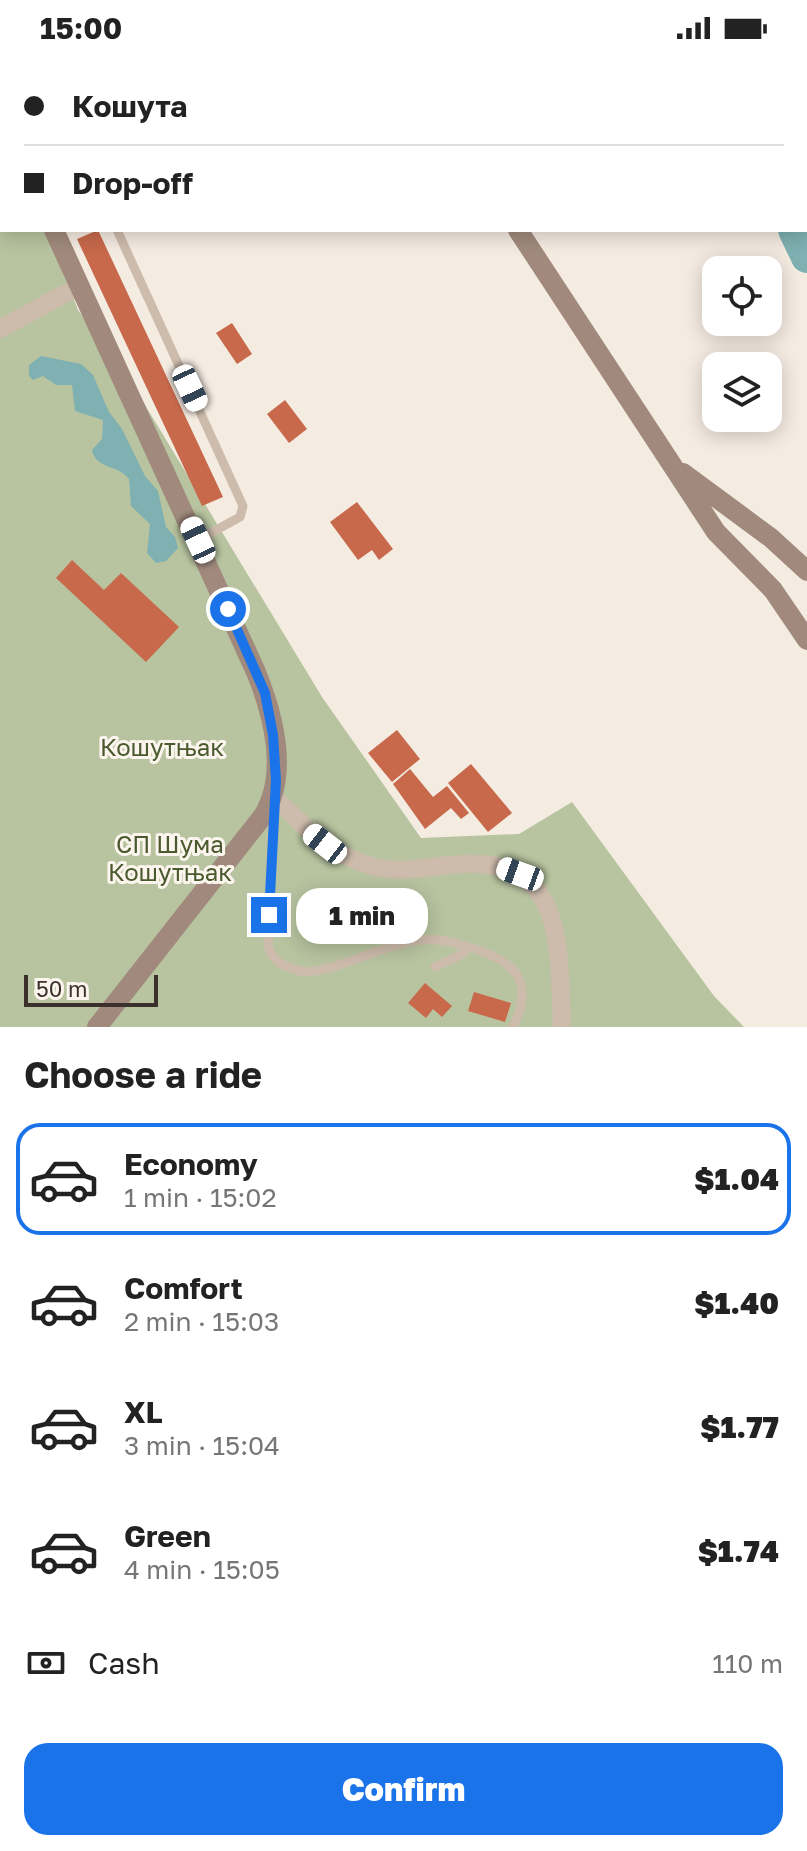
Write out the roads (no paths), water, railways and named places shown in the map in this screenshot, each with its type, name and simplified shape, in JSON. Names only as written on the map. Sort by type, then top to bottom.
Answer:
[{"type":"street","points":[[55,232],[77,287],[198,540],[265,693],[275,753],[272,798],[251,833],[97,1027]]},
{"type":"street","points":[[519,232],[716,532],[773,590],[807,640]]},
{"type":"street","points":[[0,329],[77,287]]},
{"type":"street","points":[[665,457],[771,538],[807,571]]},
{"type":"street","points":[[272,798],[325,844],[373,867],[407,870],[463,864],[486,865],[520,874],[545,902],[555,920],[560,952],[562,1027]]},
{"type":"lane","points":[[118,232],[243,506],[240,517],[198,540]]},
{"type":"lane","points":[[272,798],[268,945],[279,963],[306,972],[418,940],[444,941],[468,947],[499,958],[514,969],[523,994],[513,1027]]},
{"type":"lane","points":[[435,967],[462,954],[468,947]]},
{"type":"water","points":[[41,356],[81,364],[93,375],[109,412],[122,429],[145,476],[158,491],[166,527],[175,537],[178,548],[166,561],[156,563],[147,553],[150,524],[131,506],[129,479],[94,456],[92,450],[102,439],[103,420],[75,411],[72,385],[56,385],[43,376],[33,380],[29,376],[29,365]]},
{"type":"waterway","points":[[795,232],[807,257]]},
{"type":"park label","name":"Кошутњак","points":[[162,746]]},
{"type":"park label","name":"СП Шума Кошутњак","points":[[170,857]]}]
